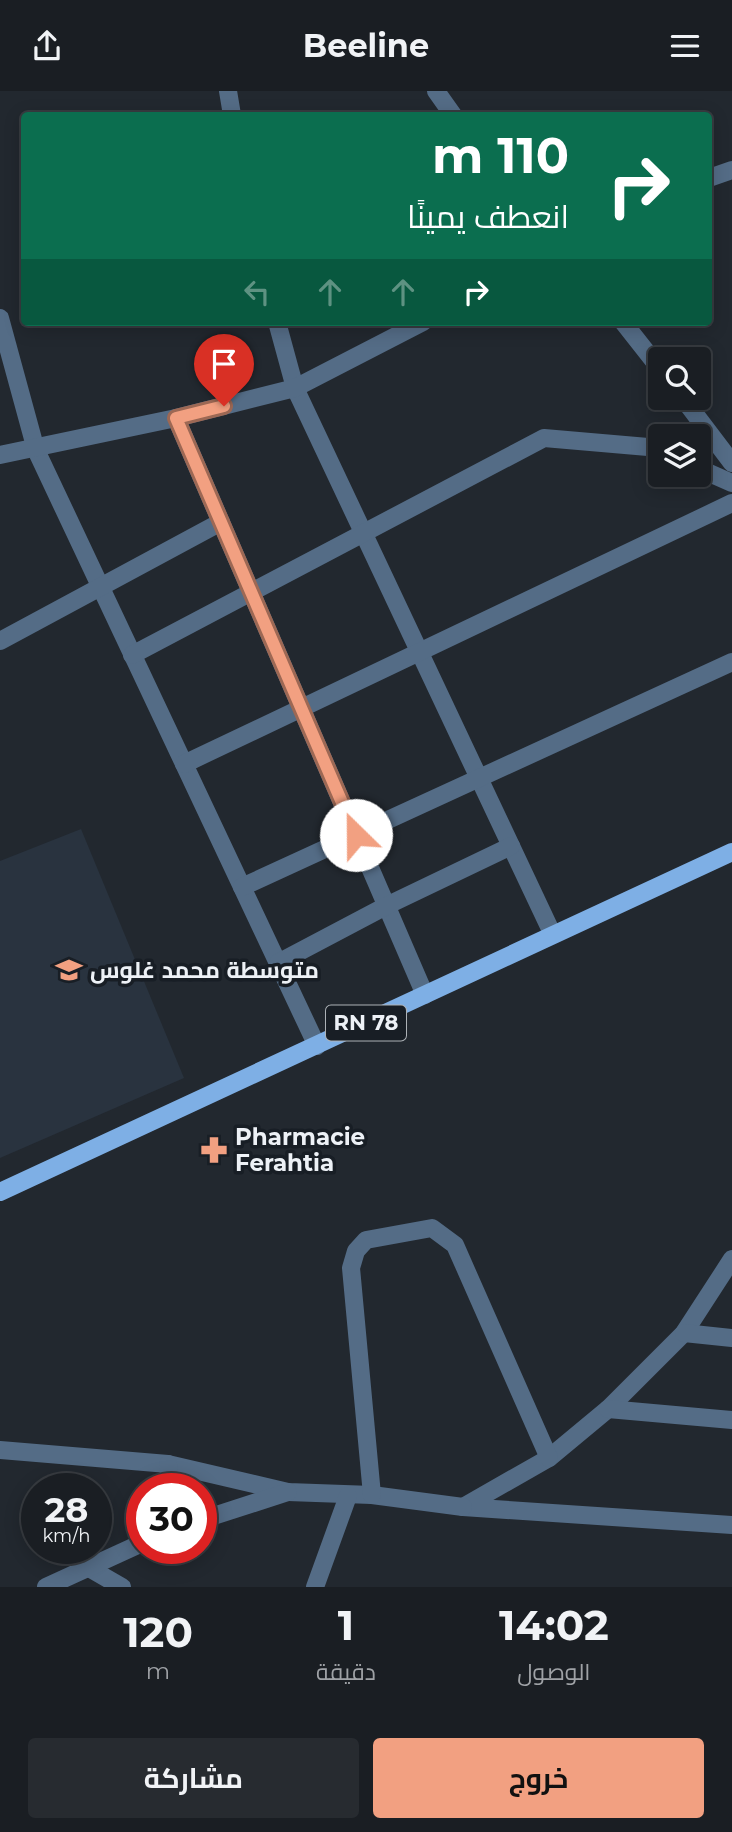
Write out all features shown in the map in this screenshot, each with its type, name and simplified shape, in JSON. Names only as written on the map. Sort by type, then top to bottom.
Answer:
[{"type":"main road","name":"RN 78","points":[[0,1192],[317,1046],[552,933],[732,852]]},
{"type":"street","points":[[228,91],[232,112]]},
{"type":"street","points":[[436,91],[451,112]]},
{"type":"street","points":[[712,177],[732,170]]},
{"type":"street","points":[[0,319],[36,450],[317,1046]]},
{"type":"street","points":[[278,326],[295,389],[552,933]]},
{"type":"street","points":[[0,455],[36,450],[295,389],[415,326]]},
{"type":"street","points":[[627,326],[648,353]]},
{"type":"street","points":[[691,410],[732,463]]},
{"type":"street","points":[[176,418],[425,995]]},
{"type":"street","points":[[132,655],[544,439],[648,447]]},
{"type":"street","points":[[711,473],[732,482]]},
{"type":"street","points":[[184,764],[732,503]]},
{"type":"street","points":[[0,641],[222,522]]},
{"type":"street","points":[[242,887],[732,662]]},
{"type":"street","points":[[278,963],[386,906],[511,846]]},
{"type":"street","points":[[372,1495],[351,1268],[356,1251],[366,1240],[432,1228],[455,1245],[549,1458]]},
{"type":"street","points":[[463,1507],[549,1458],[608,1409],[684,1333],[732,1259]]},
{"type":"street","points":[[684,1333],[732,1338]]},
{"type":"street","points":[[608,1409],[732,1420]]},
{"type":"street","points":[[0,1450],[168,1464],[288,1492],[372,1495],[463,1507],[732,1525]]},
{"type":"street","points":[[168,1464],[169,1473]]},
{"type":"street","points":[[217,1515],[288,1492]]},
{"type":"street","points":[[315,1587],[348,1496]]},
{"type":"street","points":[[46,1587],[126,1551]]},
{"type":"street","points":[[89,1569],[122,1587]]},
{"type":"shaded area","name":"متوسطة محمد غلوس","points":[[81,829],[184,1078],[0,1158],[0,861]]},
{"type":"place","name":"متوسطة محمد غلوس","points":[[69,970]]},
{"type":"place","name":"Pharmacie Ferahtia","points":[[214,1150]]},
{"type":"route","points":[[224,406],[176,418],[356,835]]}]
